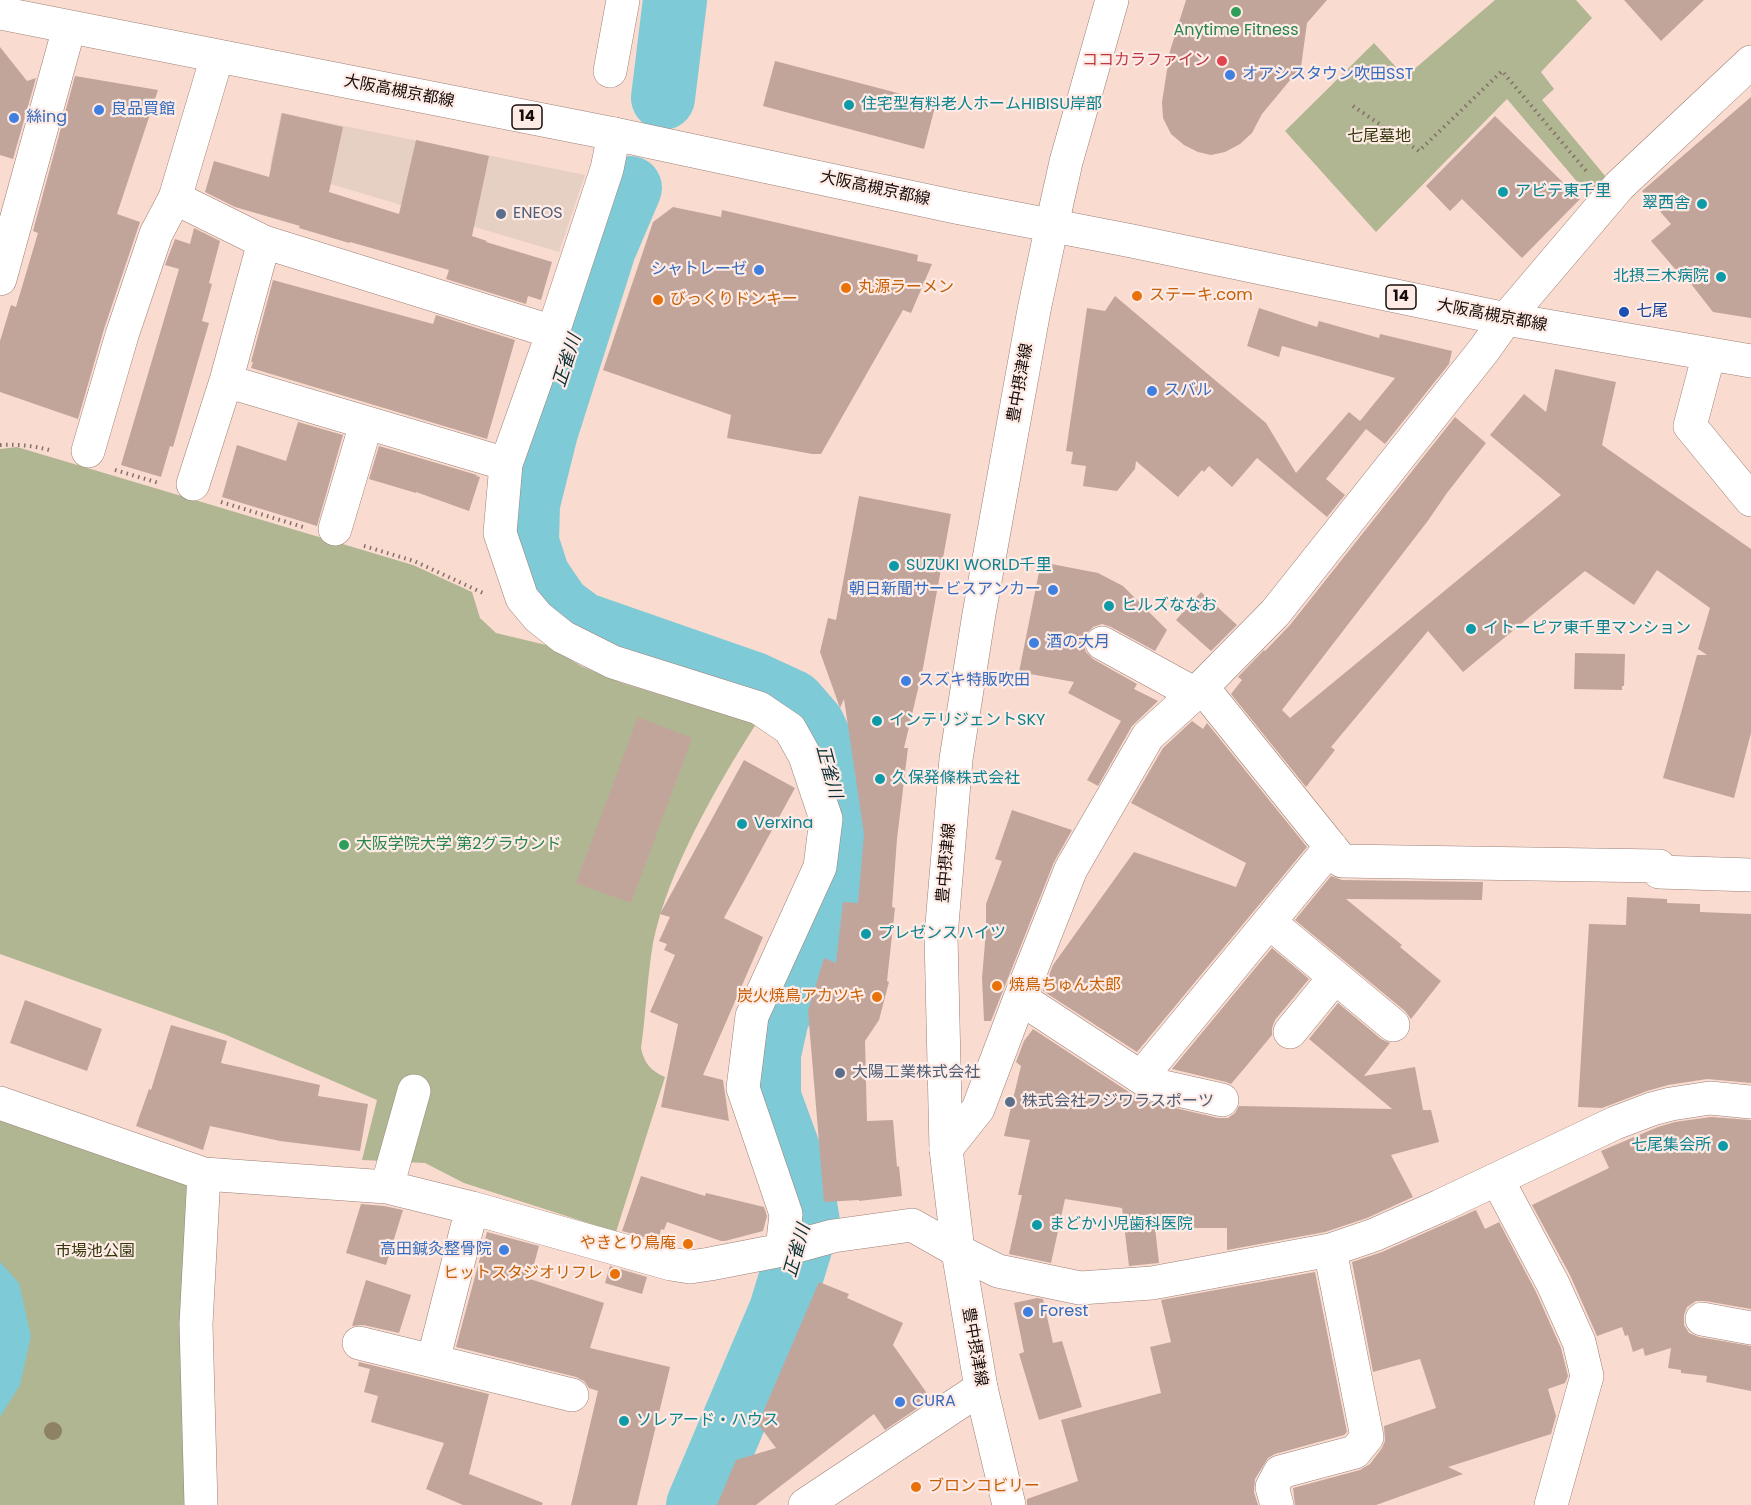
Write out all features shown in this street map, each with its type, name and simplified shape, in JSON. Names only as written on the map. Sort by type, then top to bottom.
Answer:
[{"type":"street","points":[[610,71],[623,0]]},
{"type":"street","name":"豊中摂津線","points":[[1009,1505],[981,1388],[957,1251],[946,1149],[941,936],[956,759],[979,614],[1034,310],[1066,162],[1112,0]]},
{"type":"street","name":"大阪高槻京都線","points":[[0,13],[614,134],[1506,320],[1751,361]]},
{"type":"street","points":[[0,279],[69,28]]},
{"type":"street","points":[[84,457],[153,245],[175,198],[217,57]]},
{"type":"street","points":[[946,1149],[978,1110],[1071,869],[1148,736],[1198,691],[1275,613],[1506,320],[1608,198],[1751,62]]},
{"type":"street","points":[[614,134],[607,169],[506,464],[500,533],[522,598],[538,617],[563,637],[613,662],[759,708],[790,729],[805,756],[826,819],[820,867],[753,1016],[743,1088],[786,1214],[782,1250]]},
{"type":"street","points":[[175,198],[264,243],[553,332]]},
{"type":"street","points":[[192,490],[226,381],[264,243]]},
{"type":"street","points":[[1709,354],[1690,426],[1751,500]]},
{"type":"street","points":[[226,381],[506,464]]},
{"type":"street","points":[[334,534],[366,424]]},
{"type":"street","points":[[1102,643],[1198,691],[1342,861],[1659,866],[1659,872],[1751,875]]},
{"type":"street","points":[[1141,1077],[1331,847]]},
{"type":"street","points":[[1269,922],[1393,1025]]},
{"type":"street","points":[[1290,1032],[1335,977]]},
{"type":"street","points":[[1020,998],[1152,1084],[1222,1100]]},
{"type":"street","points":[[387,1187],[414,1092]]},
{"type":"street","points":[[0,1103],[204,1174],[387,1187],[472,1208],[671,1264],[700,1266],[782,1250],[833,1236],[912,1225],[998,1271],[1080,1288],[1152,1283],[1330,1250],[1374,1235],[1615,1123],[1652,1109],[1710,1098],[1751,1102]]},
{"type":"street","points":[[201,1505],[196,1324],[204,1174]]},
{"type":"street","points":[[1497,1179],[1553,1284],[1579,1342],[1587,1376],[1551,1505]]},
{"type":"street","points":[[433,1361],[472,1208]]},
{"type":"street","points":[[1277,1505],[1272,1487],[1280,1472],[1355,1452],[1367,1437],[1330,1250]]},
{"type":"street","points":[[1702,1319],[1751,1328]]},
{"type":"street","points":[[359,1343],[572,1395]]},
{"type":"street","points":[[805,1505],[981,1388]]},
{"type":"path","points":[[1353,106],[1419,151],[1502,70],[1608,198]]},
{"type":"path","points":[[0,445],[36,446],[84,457],[414,561],[480,592],[522,598]]},
{"type":"shaded area","name":"ENEOS","points":[[281,113],[585,175],[559,252],[270,166]]},
{"type":"green space","name":"七尾墓地","points":[[1495,0],[1576,0],[1592,18],[1541,72],[1554,89],[1542,100],[1606,177],[1590,197],[1507,99],[1376,232],[1285,131],[1374,43],[1405,77]]},
{"type":"green space","name":"大阪学院大学 第2グラウンド","points":[[17,447],[413,565],[472,592],[480,618],[496,633],[546,645],[581,666],[622,683],[756,724],[695,830],[660,915],[651,956],[641,1048],[649,1066],[665,1077],[616,1232],[464,1183],[425,1163],[362,1160],[377,1100],[224,1034],[0,954],[0,449]]},
{"type":"green space","name":"市場池公園","points":[[0,1112],[190,1178],[187,1505],[0,1505]]},
{"type":"water","points":[[0,1262],[19,1283],[31,1336],[20,1385],[0,1417]]},
{"type":"building","name":"オアシスタウン吹田SST","points":[[1186,0],[1327,0],[1307,23],[1301,67],[1262,114],[1252,133],[1240,144],[1225,152],[1211,155],[1184,145],[1171,134],[1163,118],[1162,102],[1170,51]]},
{"type":"building","points":[[1624,0],[1704,0],[1661,41]]},
{"type":"building","name":"絲ing","points":[[0,47],[27,81],[36,78],[13,159],[0,155]]},
{"type":"building","name":"住宅型有料老人ホームHIBISU岸部","points":[[775,61],[936,103],[924,149],[763,106]]},
{"type":"building","points":[[75,76],[158,90],[117,214],[140,222],[104,329],[78,419],[0,392],[0,341],[11,305],[16,307],[38,233],[33,231]]},
{"type":"building","name":"翠西舎","points":[[1751,97],[1751,318],[1713,312],[1684,275],[1682,277],[1651,241],[1671,224],[1642,191]]},
{"type":"building","points":[[282,113],[343,127],[329,192],[399,214],[416,140],[489,156],[472,236],[552,262],[541,300],[528,296],[526,304],[446,279],[449,270],[299,228],[300,226],[235,207],[205,192],[214,161],[269,177]]},
{"type":"building","name":"アビテ東千里","points":[[1495,116],[1580,199],[1522,258],[1462,199],[1450,211],[1426,186]]},
{"type":"building","points":[[673,207],[721,217],[722,210],[918,255],[917,261],[932,264],[911,313],[903,310],[821,454],[727,438],[731,415],[603,370],[653,222]]},
{"type":"building","points":[[194,228],[220,241],[202,321],[209,323],[173,447],[170,446],[161,477],[121,465],[179,269],[165,265],[175,239],[190,244]]},
{"type":"building","points":[[273,280],[433,324],[436,315],[515,340],[487,439],[251,368]]},
{"type":"building","name":"スバル","points":[[1115,296],[1266,423],[1296,473],[1349,412],[1360,421],[1395,378],[1282,346],[1279,357],[1247,346],[1259,308],[1317,327],[1319,321],[1379,338],[1380,334],[1452,351],[1449,364],[1385,444],[1366,429],[1326,479],[1345,495],[1327,517],[1257,458],[1232,487],[1209,466],[1204,472],[1202,470],[1178,497],[1136,461],[1135,469],[1117,491],[1083,486],[1086,466],[1071,464],[1073,452],[1066,451],[1087,308],[1105,311]]},
{"type":"building","points":[[1555,369],[1616,382],[1602,445],[1751,549],[1751,733],[1734,798],[1663,778],[1697,655],[1707,655],[1698,649],[1710,608],[1657,570],[1634,605],[1585,571],[1463,672],[1428,631],[1331,747],[1335,750],[1306,787],[1231,694],[1242,680],[1238,677],[1290,625],[1455,417],[1486,443],[1282,710],[1290,718],[1561,495],[1490,435],[1524,394],[1546,412]]},
{"type":"building","points":[[298,422],[343,435],[317,526],[222,497],[237,445],[286,461]]},
{"type":"building","points":[[379,446],[480,477],[469,511],[416,492],[369,479]]},
{"type":"building","points":[[859,496],[951,514],[923,668],[904,748],[908,748],[897,839],[892,907],[895,908],[887,981],[889,982],[879,1020],[865,1041],[867,1121],[893,1120],[902,1196],[824,1202],[808,1011],[824,958],[836,963],[843,902],[858,903],[864,834],[844,699],[840,708],[820,652],[828,618],[836,620]]},
{"type":"building","points":[[1041,562],[1098,573],[1123,586],[1167,630],[1155,651],[1102,624],[1093,627],[1085,635],[1083,643],[1086,652],[1093,659],[1137,684],[1134,689],[1158,701],[1132,726],[1098,786],[1087,780],[1121,721],[1068,693],[1074,682],[1019,672]]},
{"type":"building","points":[[1201,592],[1237,625],[1211,651],[1176,620]]},
{"type":"building","points":[[1575,653],[1625,654],[1622,690],[1574,689]]},
{"type":"building","points":[[638,717],[692,738],[631,903],[576,883]]},
{"type":"building","points":[[1192,721],[1203,729],[1207,723],[1307,847],[1137,1052],[1043,991],[1053,965],[1134,852],[1236,887],[1246,863],[1131,803],[1163,748]]},
{"type":"building","points":[[744,760],[795,788],[724,918],[763,937],[703,1075],[723,1080],[729,1121],[661,1107],[678,1024],[650,1012],[675,955],[664,950],[667,944],[659,941],[670,917],[660,914]]},
{"type":"building","points":[[1012,810],[1072,830],[1054,862],[991,1021],[984,1021],[982,978],[986,904],[1002,861],[995,859]]},
{"type":"building","points":[[1331,876],[1342,880],[1483,882],[1482,900],[1346,899],[1441,981],[1411,1019],[1405,1011],[1295,920]]},
{"type":"building","points":[[1627,897],[1667,899],[1667,903],[1700,904],[1700,912],[1751,914],[1751,1083],[1707,1079],[1668,1085],[1602,1108],[1578,1107],[1589,924],[1626,925]]},
{"type":"building","points":[[1272,948],[1309,979],[1275,1020],[1272,1035],[1231,1084],[1172,1069]]},
{"type":"building","points":[[25,1000],[102,1029],[87,1071],[10,1043]]},
{"type":"building","points":[[1338,1003],[1381,1039],[1390,1043],[1364,1076],[1415,1067],[1423,1110],[1431,1110],[1439,1142],[1391,1155],[1413,1197],[1367,1218],[1325,1232],[1227,1250],[1227,1228],[1155,1228],[1159,1263],[1129,1266],[1122,1208],[1065,1199],[1051,1263],[1009,1254],[1022,1195],[1018,1195],[1030,1140],[1004,1136],[1021,1066],[1016,1062],[1024,1041],[1033,1029],[1141,1100],[1218,1118],[1228,1118],[1239,1106],[1392,1109],[1309,1039]]},
{"type":"building","points":[[171,1025],[227,1041],[221,1063],[320,1085],[318,1096],[368,1104],[360,1151],[280,1141],[210,1126],[203,1150],[136,1126],[149,1089],[151,1090]]},
{"type":"building","points":[[1711,1117],[1751,1120],[1751,1309],[1696,1301],[1687,1307],[1684,1325],[1689,1333],[1699,1337],[1751,1346],[1751,1391],[1706,1382],[1707,1376],[1681,1373],[1681,1370],[1668,1368],[1671,1348],[1645,1356],[1643,1348],[1633,1352],[1628,1335],[1625,1336],[1622,1327],[1597,1336],[1570,1275],[1532,1205],[1609,1168],[1601,1151],[1658,1127]]},
{"type":"building","points":[[641,1176],[705,1196],[706,1193],[764,1207],[767,1216],[763,1231],[721,1241],[667,1222],[664,1230],[661,1229],[658,1241],[622,1231]]},
{"type":"building","points":[[361,1204],[403,1210],[386,1265],[346,1253]]},
{"type":"building","points":[[1476,1210],[1485,1229],[1499,1222],[1536,1292],[1561,1348],[1568,1376],[1565,1383],[1548,1389],[1556,1416],[1551,1434],[1448,1467],[1463,1474],[1376,1505],[1295,1505],[1293,1488],[1360,1470],[1370,1464],[1382,1448],[1385,1441],[1384,1426],[1436,1408],[1420,1359],[1373,1372],[1352,1262],[1382,1252]]},
{"type":"building","points":[[487,1232],[539,1246],[530,1279],[604,1303],[590,1348],[670,1367],[637,1505],[571,1505],[598,1391],[589,1388],[584,1381],[576,1377],[456,1347]]},
{"type":"building","points":[[610,1266],[647,1277],[642,1294],[605,1283]]},
{"type":"building","points":[[1315,1272],[1347,1432],[1344,1435],[1275,1454],[1268,1458],[1255,1479],[1254,1492],[1258,1505],[1027,1505],[1027,1499],[1078,1481],[1061,1420],[1161,1393],[1150,1347],[1171,1342],[1161,1300]]},
{"type":"building","points":[[366,1280],[411,1295],[399,1333],[363,1325],[352,1326]]},
{"type":"building","points":[[819,1282],[849,1294],[847,1298],[903,1323],[893,1345],[931,1399],[885,1430],[874,1414],[756,1505],[717,1505],[736,1460],[776,1448],[758,1424]]},
{"type":"building","points":[[1037,1298],[1043,1299],[1053,1343],[1062,1341],[1082,1407],[1039,1420],[1019,1354],[1024,1352],[1014,1303]]},
{"type":"building","points":[[359,1362],[489,1394],[469,1474],[543,1503],[542,1505],[463,1505],[426,1489],[444,1443],[371,1422],[378,1396],[364,1392],[370,1369],[358,1366]]},
{"type":"waterway","name":"正雀川","points":[[663,98],[675,0]]},
{"type":"waterway","name":"正雀川","points":[[630,188],[604,249],[546,432],[528,504],[527,542],[538,576],[559,607],[582,624],[754,684],[793,702],[813,725],[827,755],[838,797],[845,847],[831,908],[777,1018],[769,1054],[769,1097],[802,1187],[808,1222],[781,1310],[698,1505]]},
{"type":"place","name":"Anytime Fitness","points":[[1236,12]]},
{"type":"place","name":"ココカラファイン","points":[[1222,61]]},
{"type":"place","name":"オアシスタウン吹田SST","points":[[1230,75]]},
{"type":"place","name":"住宅型有料老人ホームHIBISU岸部","points":[[849,105]]},
{"type":"place","name":"良品買館","points":[[99,110]]},
{"type":"place","name":"絲ing","points":[[14,118]]},
{"type":"place","name":"アビテ東千里","points":[[1503,192]]},
{"type":"place","name":"翠西舎","points":[[1702,204]]},
{"type":"place","name":"ENEOS","points":[[501,214]]},
{"type":"place","name":"シャトレーゼ","points":[[759,270]]},
{"type":"place","name":"北摂三木病院","points":[[1721,277]]},
{"type":"place","name":"丸源ラーメン","points":[[846,288]]},
{"type":"place","name":"ステーキ.com","points":[[1137,296]]},
{"type":"place","name":"びっくりドンキー","points":[[658,300]]},
{"type":"place","name":"七尾","points":[[1624,312]]},
{"type":"place","name":"スバル","points":[[1152,391]]},
{"type":"place","name":"SUZUKI WORLD千里","points":[[894,566]]},
{"type":"place","name":"朝日新聞サービスアンカー","points":[[1053,590]]},
{"type":"place","name":"ヒルズななお","points":[[1109,606]]},
{"type":"place","name":"イトーピア東千里マンション","points":[[1471,629]]},
{"type":"place","name":"酒の大月","points":[[1034,643]]},
{"type":"place","name":"スズキ特販吹田","points":[[906,681]]},
{"type":"place","name":"インテリジェントSKY","points":[[877,721]]},
{"type":"place","name":"久保発條株式会社","points":[[880,779]]},
{"type":"place","name":"Verxina","points":[[742,824]]},
{"type":"place","name":"大阪学院大学 第2グラウンド","points":[[344,845]]},
{"type":"place","name":"プレゼンスハイツ","points":[[866,934]]},
{"type":"place","name":"焼鳥ちゅん太郎","points":[[997,986]]},
{"type":"place","name":"炭火焼鳥アカツキ","points":[[877,997]]},
{"type":"place","name":"大陽工業株式会社","points":[[840,1073]]},
{"type":"place","name":"株式会社フジワラスポーツ","points":[[1010,1102]]},
{"type":"place","name":"七尾集会所","points":[[1723,1146]]},
{"type":"place","name":"まどか小児歯科医院","points":[[1037,1225]]},
{"type":"place","name":"やきとり鳥庵","points":[[688,1244]]},
{"type":"place","name":"高田鍼灸整骨院","points":[[504,1250]]},
{"type":"place","name":"ヒットスタジオリフレ","points":[[615,1274]]},
{"type":"place","name":"Forest","points":[[1028,1312]]},
{"type":"place","name":"CURA","points":[[900,1402]]},
{"type":"place","name":"ソレアード・ハウス","points":[[624,1421]]},
{"type":"place","name":"ブロンコビリー","points":[[916,1487]]}]
